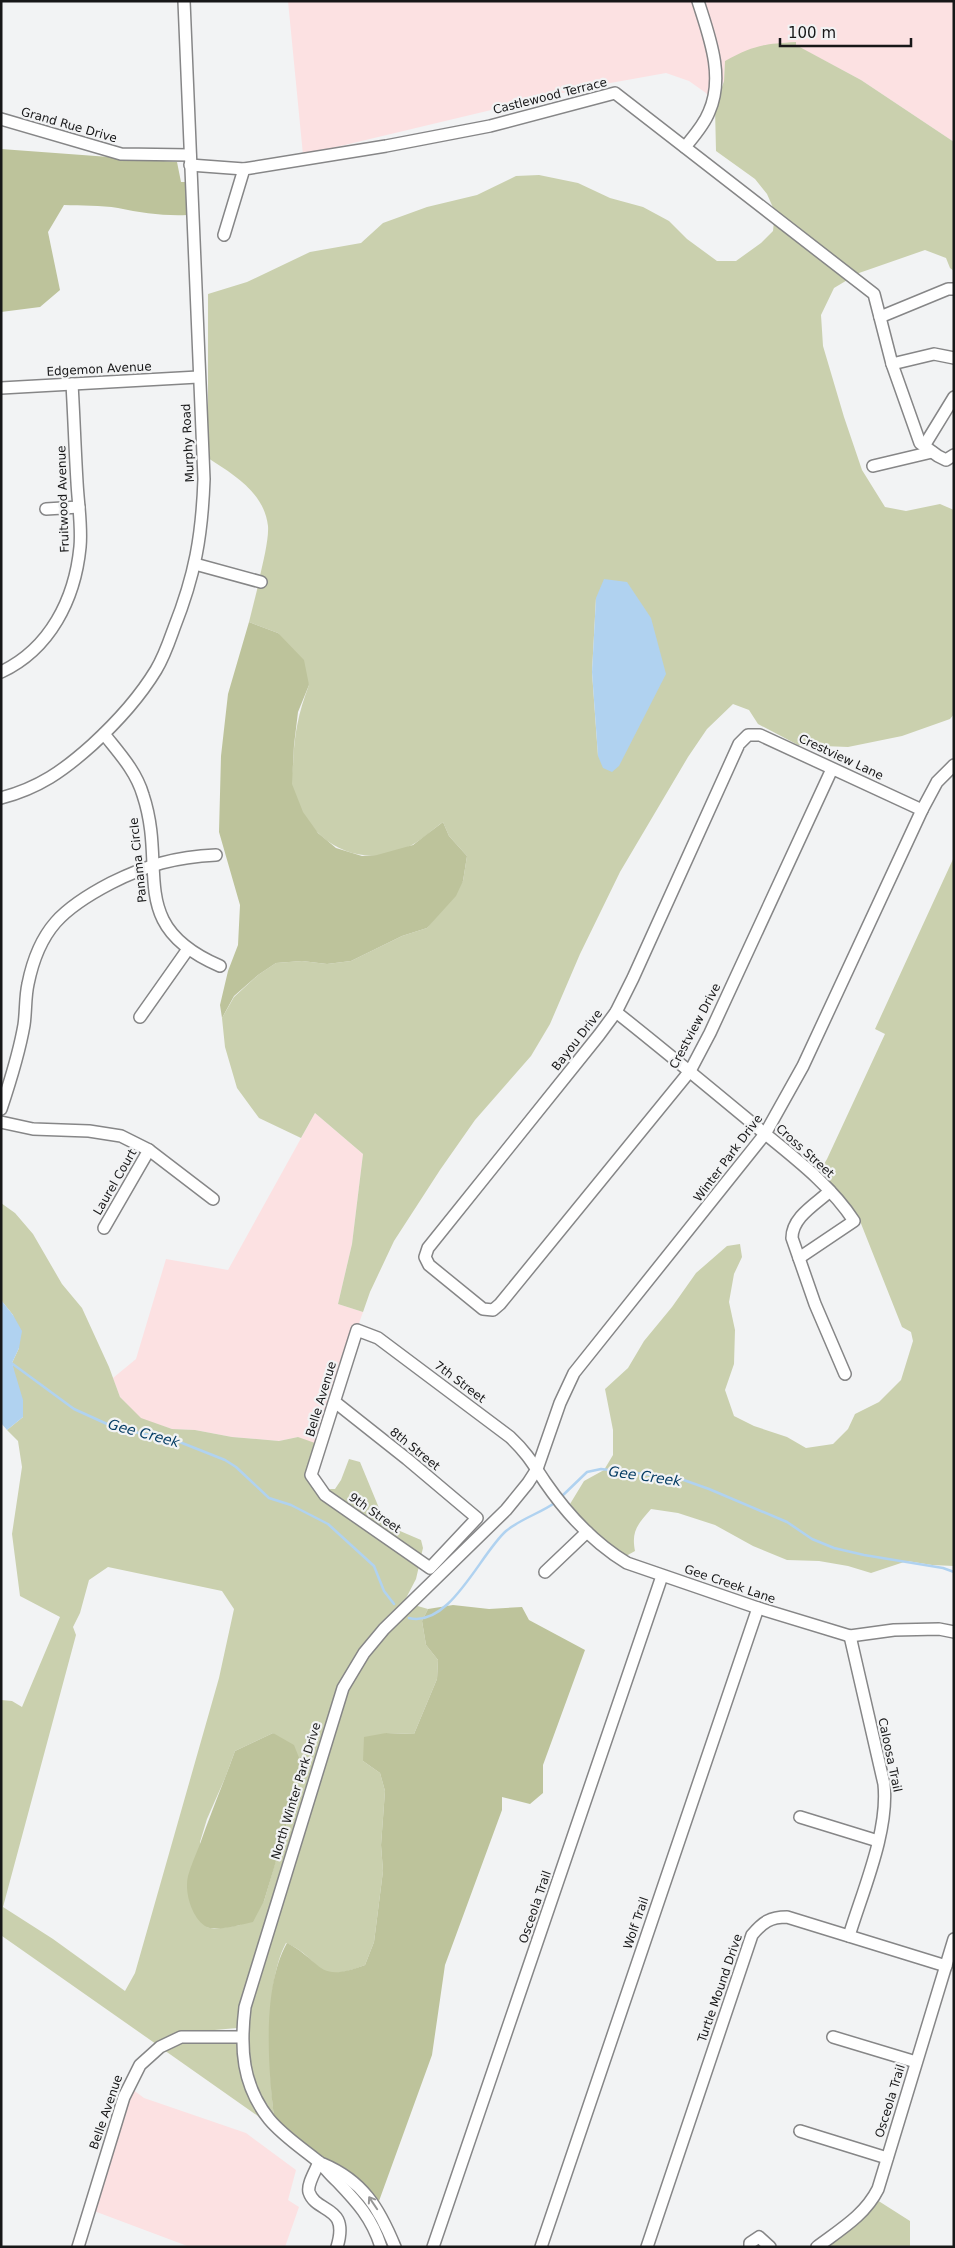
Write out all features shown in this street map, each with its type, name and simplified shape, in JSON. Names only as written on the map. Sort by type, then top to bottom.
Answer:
[{"type":"street","name":"Murphy Road","points":[[1,798],[38,786],[71,764],[104,734],[135,699],[156,669],[182,607],[196,564],[203,521],[204,480],[198,377],[184,1]]},
{"type":"street","points":[[685,148],[709,112],[716,86],[713,53],[698,1]]},
{"type":"street","name":"Castlewood Terrace","points":[[244,169],[386,146],[490,126],[615,92],[874,294],[892,364],[920,443],[928,449]]},
{"type":"street","name":"Grand Rue Drive","points":[[1,119],[121,154],[190,160],[244,169]]},
{"type":"street","points":[[224,235],[244,169]]},
{"type":"street","points":[[880,317],[948,289],[954,290]]},
{"type":"street","points":[[892,364],[934,354],[954,358]]},
{"type":"street","name":"Edgemon Avenue","points":[[1,388],[198,377]]},
{"type":"street","name":"Fruitwood Avenue","points":[[1,672],[13,667],[36,649],[63,614],[72,590],[81,546],[72,384]]},
{"type":"street","points":[[873,466],[928,449],[954,397]]},
{"type":"street","points":[[928,449],[946,460],[954,455]]},
{"type":"street","points":[[46,509],[79,507]]},
{"type":"street","points":[[196,564],[260,582]]},
{"type":"street","name":"Panama Circle","points":[[104,734],[129,765],[143,794],[150,825],[154,864],[154,895],[161,918],[172,933],[188,949],[220,966]]},
{"type":"street","name":"Crestview Lane","points":[[748,735],[760,735],[922,810]]},
{"type":"street","name":"Bayou Drive","points":[[493,1310],[483,1309],[429,1265],[425,1258],[428,1248],[616,1012],[739,744],[748,735]]},
{"type":"street","name":"Winter Park Drive","points":[[537,1469],[560,1403],[574,1373],[765,1134],[803,1066],[922,810],[937,782],[954,765]]},
{"type":"street","name":"Crestview Drive","points":[[493,1310],[690,1070],[710,1033],[832,769]]},
{"type":"street","points":[[1,1110],[20,1044],[27,1008],[28,986],[34,961],[43,938],[52,924],[68,909],[92,893],[154,864],[187,856],[216,855]]},
{"type":"street","points":[[140,1018],[188,949]]},
{"type":"street","name":"Cross Street","points":[[616,1012],[690,1070],[844,1205],[854,1221],[799,1258]]},
{"type":"street","points":[[1,1122],[33,1129],[89,1131],[121,1136],[149,1150],[213,1199]]},
{"type":"street","name":"Laurel Court","points":[[104,1228],[149,1150]]},
{"type":"street","points":[[830,1191],[797,1221],[792,1231],[792,1238],[815,1304],[844,1374]]},
{"type":"street","name":"7th Street","points":[[357,1330],[378,1338],[510,1437],[527,1453],[537,1469]]},
{"type":"street","name":"Belle Avenue","points":[[312,1475],[357,1330]]},
{"type":"street","name":"8th Street","points":[[335,1402],[407,1458],[477,1518],[430,1568]]},
{"type":"street","name":"Gee Creek Lane","points":[[537,1469],[587,1532],[609,1552],[627,1563],[758,1608],[850,1636],[894,1630],[939,1629],[954,1632]]},
{"type":"street","name":"North Winter Park Drive","points":[[381,2247],[375,2227],[351,2196],[319,2162],[296,2145],[269,2119],[252,2090],[243,2058],[241,2038],[245,2007],[343,1688],[364,1654],[384,1629],[506,1510],[537,1469]]},
{"type":"street","name":"9th Street","points":[[312,1475],[326,1495],[430,1568]]},
{"type":"street","points":[[545,1572],[587,1532]]},
{"type":"street","name":"Osceola Trail","points":[[433,2247],[662,1576]]},
{"type":"street","name":"Wolf Trail","points":[[541,2247],[758,1608]]},
{"type":"street","name":"Caloosa Trail","points":[[849,1936],[878,1841],[886,1801],[884,1784],[850,1636]]},
{"type":"street","points":[[800,1817],[878,1841]]},
{"type":"street","name":"Turtle Mound Drive","points":[[647,2247],[752,1935],[762,1923],[774,1917],[787,1917],[946,1966]]},
{"type":"street","name":"Osceola Trail","points":[[817,2247],[861,2214],[872,2201],[878,2189],[954,1939]]},
{"type":"street","points":[[834,2037],[916,2062]]},
{"type":"street","name":"Belle Avenue","points":[[78,2247],[124,2097],[140,2065],[160,2047],[181,2038],[241,2038]]},
{"type":"street","points":[[800,2131],[887,2158]]},
{"type":"street","points":[[319,2162],[310,2184],[309,2192],[314,2200],[334,2213],[338,2221],[338,2243]]},
{"type":"street","name":"North Winter Park Drive","points":[[319,2162],[342,2172],[366,2193],[384,2219],[395,2247]]},
{"type":"street","points":[[750,2247],[750,2243],[754,2238],[759,2237],[770,2247]]},
{"type":"shaded area","points":[[288,1],[693,1],[710,62],[709,98],[706,93],[689,81],[666,73],[588,87],[303,155]]},
{"type":"shaded area","points":[[703,1],[954,1],[954,142],[861,80],[795,45],[796,43],[725,61],[724,81],[719,90]]},
{"type":"shaded area","points":[[315,1113],[363,1154],[352,1244],[338,1304],[363,1312],[358,1326],[354,1325],[315,1448],[298,1437],[279,1441],[232,1437],[195,1430],[172,1429],[141,1419],[120,1397],[113,1378],[136,1359],[166,1259],[228,1270]]},
{"type":"shaded area","points":[[132,2089],[144,2098],[246,2133],[296,2170],[288,2200],[299,2207],[285,2247],[190,2247],[94,2211]]},
{"type":"green space","points":[[796,42],[796,45],[861,80],[954,142],[954,271],[950,268],[946,258],[925,250],[859,273],[834,288],[821,315],[823,346],[844,417],[862,470],[885,507],[906,511],[940,504],[954,510],[954,714],[950,719],[902,736],[848,747],[798,745],[758,724],[749,710],[733,704],[707,729],[688,757],[620,872],[580,954],[550,1024],[531,1056],[475,1120],[440,1170],[394,1241],[370,1292],[363,1312],[338,1304],[352,1244],[363,1154],[315,1113],[301,1138],[259,1118],[237,1088],[225,1047],[222,1018],[234,997],[258,975],[276,963],[302,961],[327,964],[351,961],[402,936],[427,928],[463,881],[467,856],[449,836],[443,822],[416,843],[392,853],[373,855],[354,853],[337,847],[322,837],[309,823],[299,806],[292,786],[294,744],[297,725],[309,685],[278,633],[249,622],[258,586],[263,587],[266,578],[260,576],[267,544],[268,526],[261,503],[254,494],[237,478],[208,458],[208,294],[247,282],[310,252],[361,243],[383,223],[427,207],[477,195],[516,176],[539,175],[578,183],[610,198],[643,207],[669,221],[687,239],[717,261],[736,261],[761,243],[773,231],[775,212],[767,194],[755,179],[716,151],[715,108],[724,81],[725,61],[752,48]],"holes":[[[596,598],[598,756],[592,672]]]},
{"type":"green space","points":[[1,149],[177,162],[181,182],[186,182],[187,215],[152,214],[105,206],[64,205],[48,232],[60,290],[40,307],[1,312]]},
{"type":"green space","points":[[249,622],[278,633],[304,660],[309,685],[298,712],[292,784],[303,812],[318,833],[336,848],[362,856],[377,855],[413,845],[443,822],[449,836],[467,856],[463,881],[456,896],[427,928],[402,936],[351,961],[327,964],[302,961],[276,963],[258,975],[234,996],[222,1018],[220,1005],[228,971],[238,945],[240,905],[219,832],[221,756],[228,694]]},
{"type":"green space","points":[[954,857],[954,1566],[907,1561],[871,1573],[848,1566],[819,1561],[787,1560],[753,1546],[715,1525],[678,1513],[651,1509],[642,1519],[635,1533],[635,1551],[626,1556],[589,1526],[570,1504],[584,1481],[604,1470],[613,1455],[613,1430],[605,1389],[628,1368],[644,1341],[672,1307],[696,1273],[727,1246],[740,1244],[742,1257],[734,1274],[729,1302],[735,1330],[734,1364],[725,1390],[734,1416],[754,1426],[787,1437],[806,1448],[833,1444],[848,1429],[855,1414],[879,1402],[901,1380],[913,1341],[911,1332],[902,1327],[858,1216],[814,1181],[827,1159],[885,1034],[875,1029]]},
{"type":"green space","points":[[1,1203],[15,1213],[33,1234],[62,1284],[82,1308],[109,1367],[120,1397],[141,1418],[172,1429],[195,1430],[232,1437],[279,1441],[298,1437],[315,1443],[306,1479],[419,1566],[416,1579],[404,1602],[361,1650],[241,2006],[237,2028],[181,2033],[156,2044],[2,1936],[1,1700],[12,1701],[22,1707],[60,1617],[20,1596],[12,1534],[22,1467],[18,1441],[7,1430],[23,1417],[12,1363],[19,1348],[13,1315],[1,1300]],"holes":[[[108,1567],[222,1591],[234,1609],[219,1678],[135,1973],[125,1991],[53,1939],[3,1907],[76,1635],[73,1627],[80,1613],[89,1580]],[[273,1733],[300,1760],[286,1826],[264,1901],[240,1925],[214,1929],[207,1927],[200,1842],[207,1819],[235,1751]]]},
{"type":"green space","points":[[349,1459],[360,1462],[386,1525],[421,1540],[423,1548],[421,1556],[327,1489],[335,1489],[341,1480]]},
{"type":"green space","points":[[414,1605],[428,1609],[422,1621],[426,1645],[438,1660],[437,1679],[414,1734],[386,1733],[363,1761],[380,1773],[385,1791],[381,1845],[383,1871],[374,1942],[365,1965],[335,1973],[326,1972],[298,1949],[286,1943],[279,1960],[271,2004],[270,2053],[274,2117],[256,2087],[247,2056],[249,2008],[347,1690],[362,1666]]},
{"type":"green space","points":[[453,1605],[489,1609],[522,1607],[529,1620],[585,1650],[543,1765],[543,1793],[530,1804],[502,1797],[502,1810],[445,1965],[432,2055],[379,2201],[369,2189],[345,2168],[322,2158],[299,2141],[274,2117],[269,2052],[270,2004],[279,1961],[287,1943],[329,1971],[349,1970],[365,1965],[374,1942],[383,1871],[381,1845],[385,1791],[380,1773],[363,1761],[364,1737],[386,1733],[414,1734],[437,1679],[438,1660],[426,1645],[422,1621],[428,1609]]},
{"type":"green space","points":[[273,1733],[294,1745],[300,1760],[286,1826],[264,1901],[253,1922],[217,1929],[207,1927],[197,1918],[190,1904],[187,1890],[188,1876],[235,1751]]},
{"type":"green space","points":[[237,2038],[245,2081],[265,2121],[164,2050],[181,2042]]},
{"type":"green space","points":[[877,2200],[910,2221],[910,2247],[825,2247],[863,2218]]},
{"type":"water","points":[[604,579],[627,582],[651,618],[666,674],[619,766],[612,772],[603,768],[598,756],[592,672],[596,598]]},
{"type":"water","points":[[1,1300],[13,1315],[22,1331],[19,1348],[12,1363],[23,1400],[23,1417],[7,1430],[1,1423]]},
{"type":"waterway","name":"Gee Creek","points":[[10,1362],[74,1409],[118,1429],[172,1439],[225,1460],[236,1467],[269,1498],[291,1505],[328,1524],[374,1566],[384,1591],[394,1604]]},
{"type":"waterway","name":"Gee Creek","points":[[560,1498],[587,1472],[601,1469],[678,1478],[787,1522],[812,1539],[834,1548],[943,1568],[954,1572]]},
{"type":"waterway","name":"Gee Creek","points":[[409,1618],[424,1618],[438,1612],[463,1587],[506,1531],[556,1502]]}]
